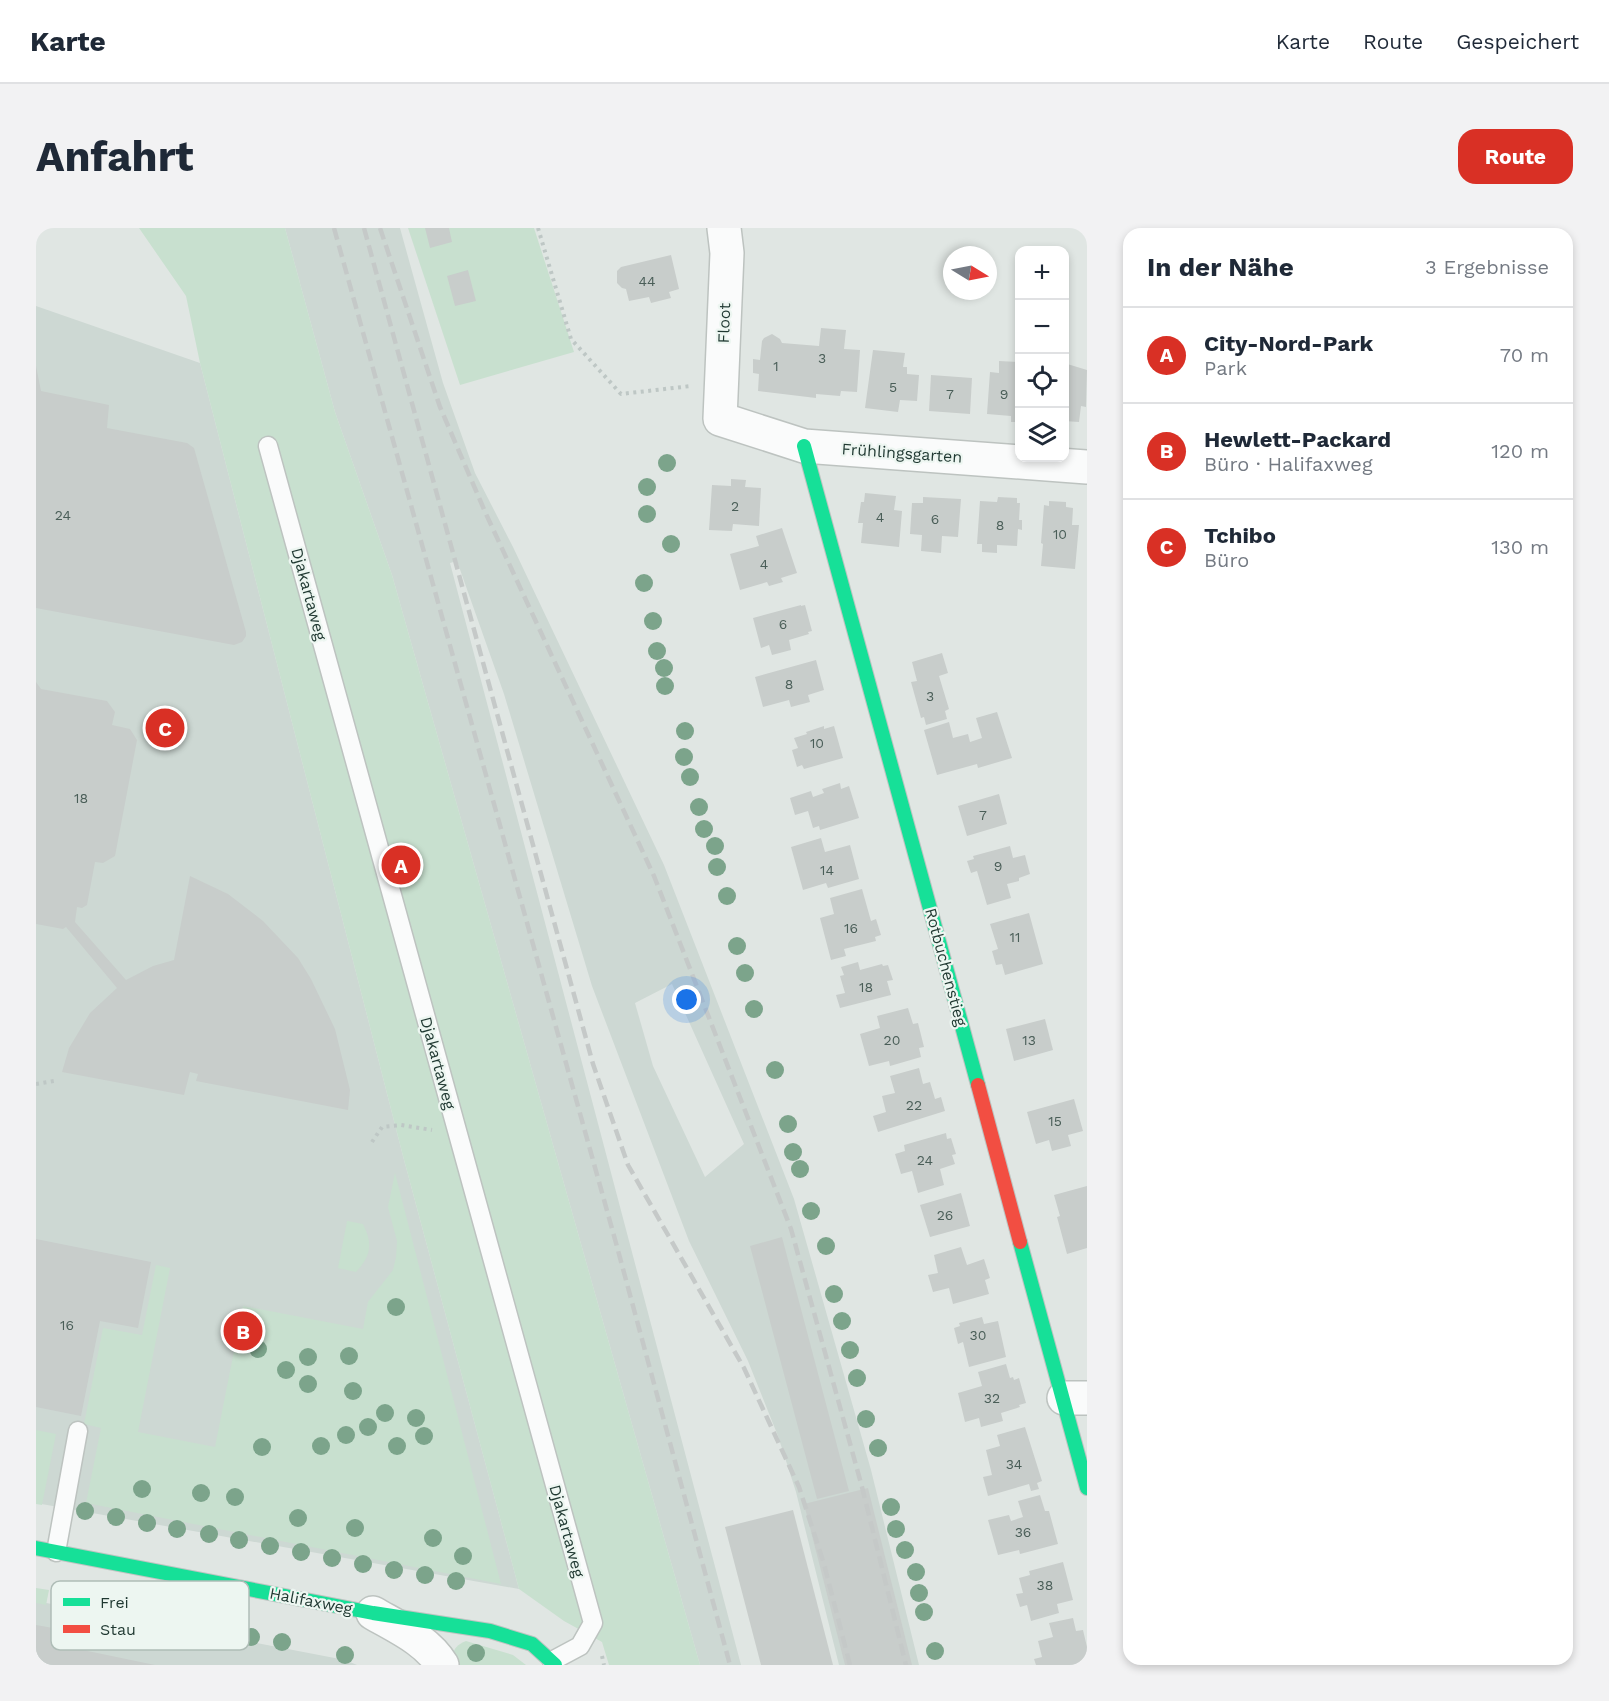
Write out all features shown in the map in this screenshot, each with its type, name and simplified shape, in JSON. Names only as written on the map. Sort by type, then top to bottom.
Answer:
[{"type":"street","name":"Floot","points":[[720,419],[727,253],[724,228]]},
{"type":"street","name":"Frühlingsgarten","points":[[720,419],[804,446],[1087,467]]},
{"type":"street","name":"Rotbuchenstieg","points":[[804,446],[1076,1398],[1087,1488]]},
{"type":"street","name":"Halifaxweg","points":[[36,1548],[207,1581]]},
{"type":"street","name":"Halifaxweg","points":[[249,1589],[373,1613],[490,1631],[532,1644],[553,1663]]},
{"type":"street","name":"Halifaxweg","points":[[373,1613],[419,1640],[442,1665]]},
{"type":"lane","name":"Djakartaweg","points":[[268,446],[593,1623],[580,1646],[553,1663]]},
{"type":"lane","points":[[56,1552],[78,1431]]},
{"type":"path","points":[[538,228],[571,339],[621,394],[722,382]]},
{"type":"path","points":[[36,1084],[54,1081]]},
{"type":"path","points":[[372,1142],[382,1127],[401,1125],[429,1130]]},
{"type":"shaded area","points":[[285,228],[400,228],[443,383],[475,473],[513,547],[664,865],[794,1199],[871,1470],[919,1665],[839,1665],[796,1492],[778,1436],[748,1361],[689,1241],[592,986],[504,694],[457,561],[450,563],[741,1665],[700,1665],[392,575],[335,412]],"holes":[[[672,984],[744,1144],[705,1177],[653,1066],[635,1003]]]},
{"type":"shaded area","points":[[36,306],[200,363],[403,1156],[519,1589],[36,1503]]},
{"type":"shaded area","points":[[36,1601],[51,1604],[51,1650],[249,1650],[249,1642],[345,1660],[357,1665],[36,1665]]},
{"type":"green space","points":[[139,228],[285,228],[335,412],[392,575],[700,1665],[609,1665],[602,1642],[564,1621],[519,1589],[403,1156],[200,363],[186,296]]},
{"type":"green space","points":[[408,228],[534,228],[574,352],[460,385]]},
{"type":"green space","points":[[395,1173],[501,1584],[86,1503],[101,1428],[84,1424],[103,1328],[142,1335],[156,1265],[170,1268],[138,1432],[215,1447],[243,1306],[363,1329],[368,1302],[393,1270],[396,1257],[397,1241],[388,1207]]},
{"type":"green space","points":[[347,1221],[363,1224],[368,1238],[369,1250],[365,1261],[356,1272],[338,1268]]},
{"type":"green space","points":[[36,1430],[56,1434],[42,1505],[36,1504]]},
{"type":"green space","points":[[36,1588],[49,1590],[46,1605],[36,1603]]},
{"type":"green space","points":[[466,1641],[513,1655],[526,1665],[456,1665],[453,1657],[454,1650]]},
{"type":"building","points":[[425,228],[449,228],[452,242],[430,248]]},
{"type":"building","points":[[671,255],[679,289],[669,292],[671,298],[651,303],[649,297],[629,301],[626,289],[617,283],[617,271],[621,267]]},
{"type":"building","points":[[468,270],[476,301],[455,306],[447,276]]},
{"type":"building","points":[[821,328],[846,330],[844,349],[860,350],[857,392],[841,391],[840,396],[816,394],[816,398],[758,391],[759,374],[753,373],[753,359],[760,360],[764,338],[772,334],[782,343],[819,346]]},
{"type":"building","points":[[873,350],[905,353],[903,367],[907,367],[907,374],[919,375],[917,401],[900,400],[898,412],[865,408]]},
{"type":"building","points":[[999,361],[1015,362],[1015,422],[1011,422],[1011,416],[987,414],[990,372],[999,373]]},
{"type":"building","points":[[1069,365],[1087,370],[1086,407],[1081,406],[1079,422],[1069,421]]},
{"type":"building","points":[[36,366],[41,391],[109,405],[107,428],[187,443],[194,448],[246,632],[242,642],[234,645],[36,608]]},
{"type":"building","points":[[931,375],[972,378],[970,414],[929,411]]},
{"type":"building","points":[[731,479],[746,480],[745,487],[761,488],[759,526],[733,524],[732,531],[709,530],[712,485],[731,486]]},
{"type":"building","points":[[865,493],[896,496],[894,510],[902,511],[899,547],[861,543],[863,523],[858,523],[861,502],[864,502]]},
{"type":"building","points":[[923,497],[961,499],[958,537],[942,536],[941,553],[921,551],[922,535],[910,534],[912,503],[923,503]]},
{"type":"building","points":[[998,497],[1017,498],[1017,503],[1020,503],[1019,520],[1022,520],[1022,530],[1018,529],[1017,546],[997,545],[997,553],[982,552],[982,544],[977,544],[980,501],[997,502]]},
{"type":"building","points":[[1049,501],[1066,502],[1066,507],[1073,508],[1072,525],[1079,525],[1075,569],[1041,566],[1044,505],[1049,506]]},
{"type":"building","points":[[782,528],[797,573],[781,578],[783,582],[769,586],[767,582],[740,590],[730,554],[759,546],[756,536]]},
{"type":"building","points":[[805,605],[812,631],[789,640],[791,650],[772,655],[769,645],[761,648],[753,618]]},
{"type":"building","points":[[942,653],[948,673],[939,676],[949,709],[945,711],[947,719],[926,725],[924,717],[921,718],[911,682],[917,681],[912,662]]},
{"type":"building","points":[[816,660],[824,690],[808,695],[810,702],[791,707],[789,700],[763,707],[755,677]]},
{"type":"building","points":[[36,682],[41,689],[107,701],[115,712],[112,725],[130,729],[137,740],[115,856],[103,863],[95,862],[87,905],[82,908],[77,907],[75,922],[126,980],[153,966],[174,960],[190,876],[228,894],[263,921],[298,958],[311,979],[335,1029],[350,1090],[348,1110],[196,1081],[198,1074],[190,1072],[184,1095],[62,1072],[69,1048],[90,1013],[117,988],[66,927],[63,929],[36,924]]},
{"type":"building","points":[[997,712],[1012,758],[978,768],[977,764],[937,775],[924,730],[949,722],[953,738],[968,734],[970,742],[982,738],[976,718]]},
{"type":"building","points":[[824,726],[824,729],[834,726],[843,758],[804,769],[802,765],[797,767],[792,750],[798,748],[794,738]]},
{"type":"building","points":[[840,783],[841,789],[849,786],[859,818],[820,830],[819,826],[813,828],[808,811],[795,815],[790,798],[811,791],[813,797],[824,793],[822,789]]},
{"type":"building","points":[[999,794],[1007,824],[967,836],[958,806]]},
{"type":"building","points":[[821,838],[825,852],[850,845],[859,879],[828,888],[826,883],[803,890],[791,847]]},
{"type":"building","points":[[1010,846],[1013,858],[1025,855],[1030,874],[1019,878],[1019,881],[1007,884],[1011,898],[987,905],[977,871],[971,873],[967,861],[974,859],[973,856]]},
{"type":"building","points":[[862,889],[871,921],[876,919],[881,935],[875,937],[876,941],[844,949],[846,956],[831,960],[820,918],[834,914],[830,898]]},
{"type":"building","points":[[1029,913],[1043,964],[1005,975],[1002,964],[996,965],[992,951],[998,949],[990,924]]},
{"type":"building","points":[[858,962],[860,970],[882,964],[883,966],[888,965],[893,980],[887,981],[891,995],[840,1008],[836,995],[845,993],[840,976],[844,975],[841,967]]},
{"type":"building","points":[[908,1008],[913,1024],[918,1023],[924,1047],[919,1048],[921,1057],[890,1066],[889,1061],[869,1066],[860,1034],[880,1028],[877,1016]]},
{"type":"building","points":[[1045,1019],[1053,1050],[1014,1061],[1006,1029]]},
{"type":"building","points":[[919,1068],[923,1084],[930,1082],[935,1099],[941,1097],[945,1111],[878,1132],[873,1116],[886,1112],[882,1096],[895,1093],[890,1076]]},
{"type":"building","points":[[1074,1099],[1083,1131],[1068,1135],[1071,1146],[1052,1151],[1049,1140],[1036,1144],[1027,1112]]},
{"type":"building","points":[[946,1133],[947,1139],[951,1138],[956,1154],[952,1155],[955,1164],[940,1169],[944,1185],[918,1193],[912,1171],[901,1174],[895,1154],[905,1151],[904,1145]]},
{"type":"building","points":[[1087,1186],[1087,1248],[1067,1254],[1057,1217],[1060,1216],[1054,1195]]},
{"type":"building","points":[[961,1193],[970,1226],[930,1237],[920,1205]]},
{"type":"building","points":[[782,1237],[849,1491],[817,1499],[750,1246]]},
{"type":"building","points":[[36,1239],[151,1262],[138,1328],[100,1321],[81,1416],[36,1407]]},
{"type":"building","points":[[961,1247],[967,1265],[984,1259],[990,1278],[985,1280],[989,1294],[953,1304],[949,1288],[933,1292],[928,1275],[938,1273],[934,1255]]},
{"type":"building","points":[[982,1317],[984,1324],[998,1321],[1006,1357],[969,1367],[963,1342],[958,1344],[954,1328],[960,1326],[959,1323]]},
{"type":"building","points":[[1006,1364],[1010,1378],[1013,1377],[1014,1380],[1019,1378],[1026,1403],[1001,1413],[1003,1421],[981,1427],[979,1418],[965,1422],[958,1393],[982,1386],[978,1372]]},
{"type":"building","points":[[1025,1427],[1042,1481],[1037,1483],[1039,1489],[1031,1491],[1029,1484],[988,1496],[983,1477],[992,1475],[986,1450],[1000,1446],[997,1435]]},
{"type":"building","points":[[868,1488],[912,1665],[845,1665],[804,1504]]},
{"type":"building","points":[[1040,1495],[1045,1511],[1049,1511],[1058,1544],[1020,1554],[1019,1550],[998,1555],[988,1520],[1009,1515],[1011,1521],[1023,1517],[1018,1501]]},
{"type":"building","points":[[793,1510],[833,1665],[761,1665],[725,1527]]},
{"type":"building","points":[[1063,1562],[1073,1600],[1057,1604],[1059,1613],[1031,1621],[1027,1605],[1020,1607],[1016,1594],[1023,1593],[1019,1578],[1030,1575],[1029,1571]]},
{"type":"building","points":[[1073,1618],[1076,1631],[1083,1630],[1087,1647],[1087,1665],[1036,1665],[1034,1659],[1042,1657],[1038,1641],[1053,1637],[1049,1623]]},
{"type":"building","points":[[36,1625],[51,1628],[51,1650],[83,1650],[155,1665],[36,1665]]},
{"type":"railway","points":[[334,228],[616,1243],[730,1665]]},
{"type":"railway","points":[[364,228],[593,1064],[628,1165],[744,1368],[799,1487],[824,1564],[850,1665]]},
{"type":"railway","points":[[380,228],[440,407],[486,514],[654,876],[791,1229],[862,1487],[906,1665]]},
{"type":"traffic: fast","points":[[804,446],[978,1085]]},
{"type":"traffic: fast","points":[[1020,1242],[1087,1488]]},
{"type":"traffic: fast","points":[[36,1548],[207,1581]]},
{"type":"traffic: fast","points":[[249,1589],[373,1613],[490,1631],[532,1644],[555,1665]]},
{"type":"traffic: jam","points":[[978,1085],[1020,1242]]},
{"type":"place","name":"Tchibo","points":[[165,728]]},
{"type":"place","name":"City-Nord-Park","points":[[401,865]]},
{"type":"place","name":"Hewlett-Packard","points":[[243,1331]]}]
